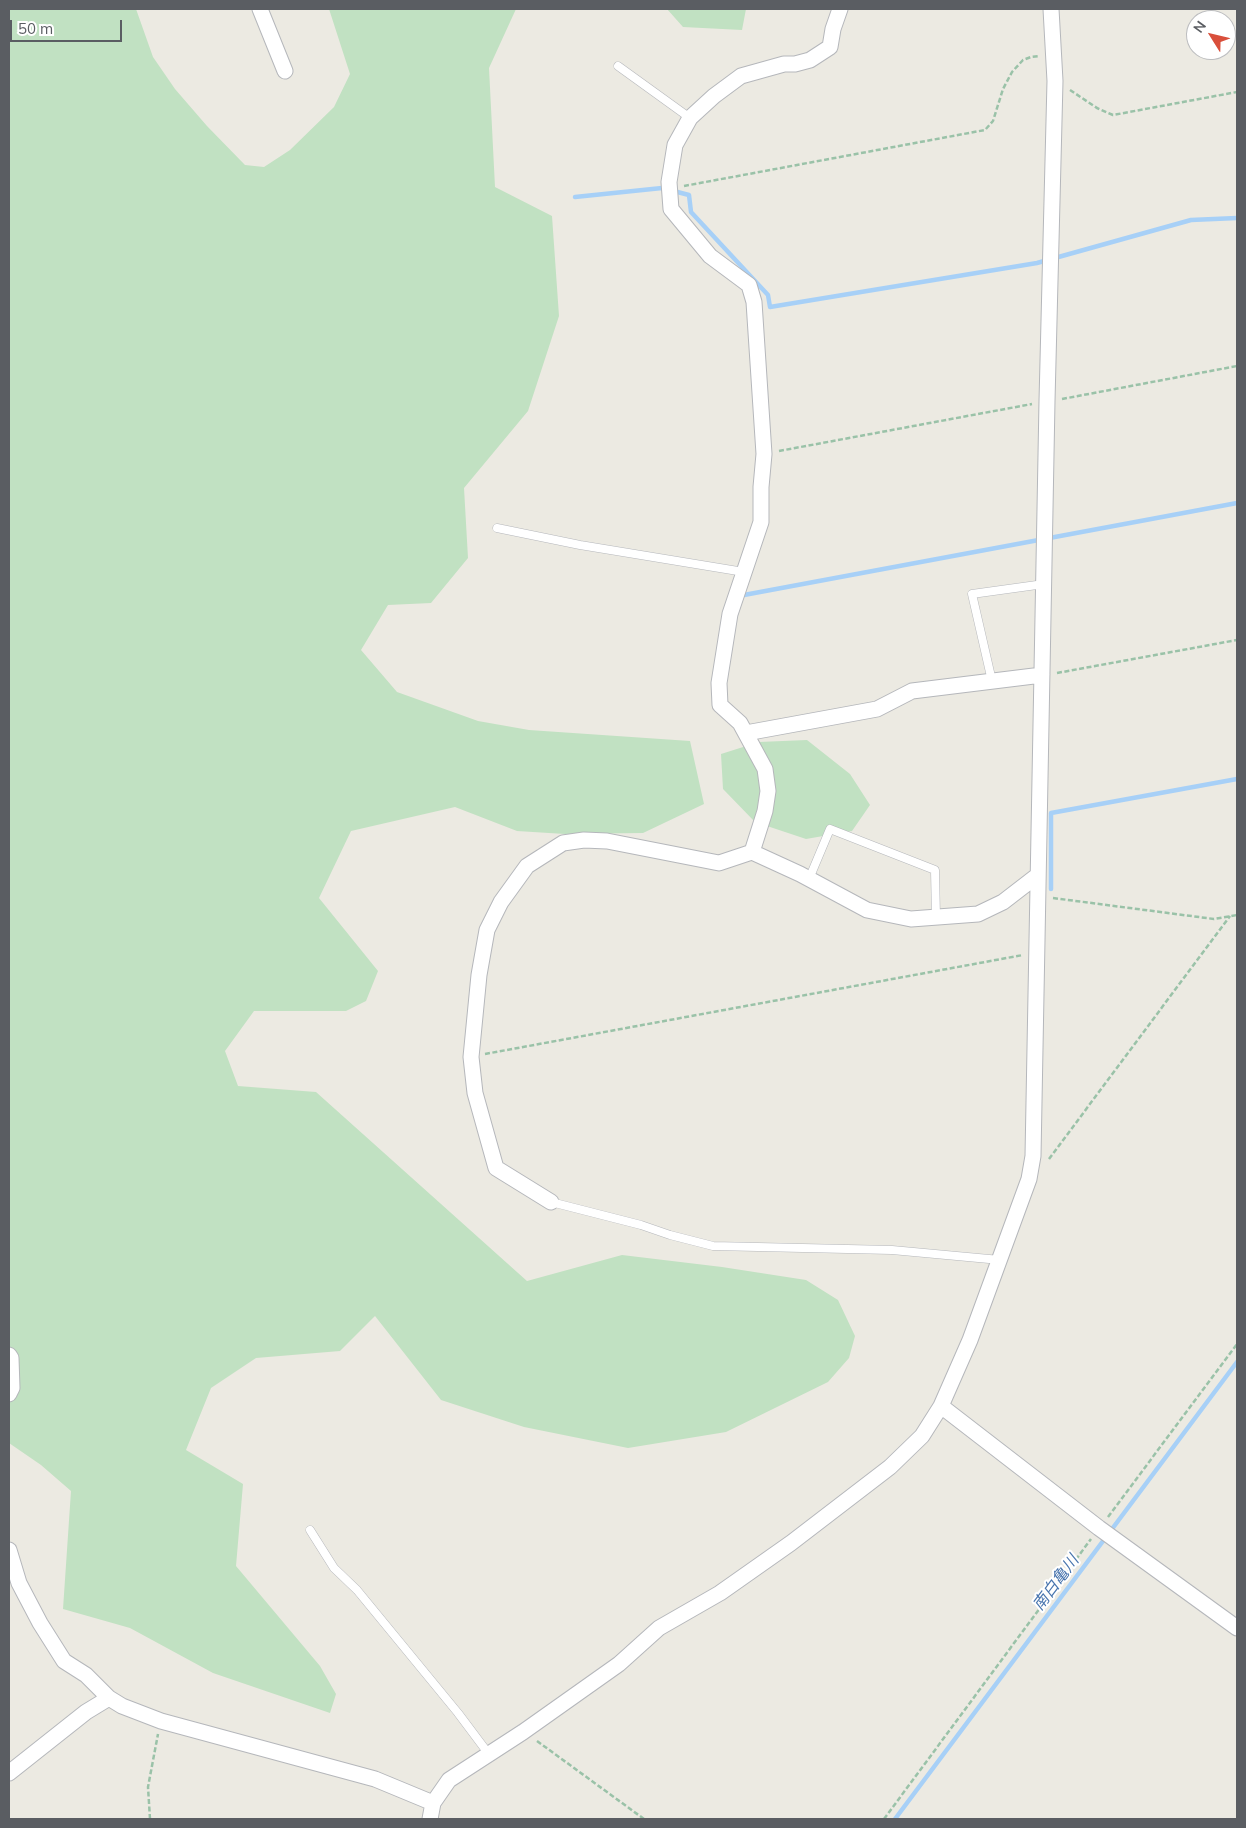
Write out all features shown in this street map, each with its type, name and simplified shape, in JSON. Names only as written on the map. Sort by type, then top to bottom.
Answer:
[{"type":"street","points":[[260,9],[285,71]]},
{"type":"street","points":[[752,852],[765,811],[768,791],[765,769],[740,723],[720,705],[719,683],[730,614],[761,522],[761,486],[764,454],[754,302],[749,285],[710,256],[671,209],[669,182],[675,145],[690,118],[714,96],[741,76],[784,64],[795,64],[810,60],[830,47],[833,29],[840,9]]},
{"type":"street","points":[[430,1819],[434,1803],[449,1780],[523,1732],[619,1664],[659,1628],[720,1593],[790,1543],[890,1467],[922,1436],[941,1406],[970,1340],[1029,1179],[1031,1166],[1037,952],[1055,81],[1051,9]]},
{"type":"street","points":[[746,734],[877,709],[912,691],[1042,675]]},
{"type":"street","points":[[552,1202],[496,1168],[475,1093],[471,1057],[479,975],[487,930],[501,902],[527,866],[563,843],[584,840],[607,841],[719,863],[752,852],[809,879],[866,910],[910,919],[978,914],[1003,902],[1038,875]]},
{"type":"street","points":[[9,1355],[11,1358],[12,1388],[9,1394]]},
{"type":"street","points":[[941,1406],[1100,1528],[1237,1628]]},
{"type":"street","points":[[9,1550],[19,1583],[40,1623],[64,1661],[86,1675],[109,1698],[122,1706],[161,1721],[375,1779],[434,1803]]},
{"type":"street","points":[[9,1773],[86,1712],[109,1698]]},
{"type":"lane","points":[[618,66],[690,118]]},
{"type":"lane","points":[[496,528],[580,545],[744,572]]},
{"type":"lane","points":[[992,681],[972,594],[1044,584]]},
{"type":"lane","points":[[809,879],[830,829],[935,870],[936,918]]},
{"type":"lane","points":[[552,1202],[712,1246],[892,1250],[1000,1260]]},
{"type":"lane","points":[[310,1530],[334,1568],[357,1590],[458,1713],[488,1754]]},
{"type":"path","points":[[670,192],[694,184],[985,130],[993,121],[1003,89],[1012,72],[1023,60],[1031,57],[1054,56]]},
{"type":"path","points":[[1055,81],[1097,108],[1113,115],[1237,92]]},
{"type":"path","points":[[764,454],[1237,366]]},
{"type":"path","points":[[1042,675],[1237,640]]},
{"type":"path","points":[[1038,896],[1214,919],[1237,915]]},
{"type":"path","points":[[1031,1166],[1048,1160],[1230,916]]},
{"type":"path","points":[[471,1057],[1037,952]]},
{"type":"path","points":[[884,1819],[1237,1344]]},
{"type":"path","points":[[150,1819],[148,1787],[161,1721]]},
{"type":"path","points":[[523,1732],[644,1819]]},
{"type":"green space","points":[[9,9],[136,9],[153,57],[175,89],[207,126],[245,165],[264,167],[290,150],[334,107],[350,74],[329,9],[516,9],[489,68],[495,187],[552,216],[559,316],[528,411],[464,488],[468,558],[431,603],[388,605],[361,650],[397,692],[478,721],[529,730],[690,741],[704,804],[643,833],[565,834],[517,831],[455,807],[351,831],[319,898],[378,971],[366,1001],[346,1011],[254,1011],[225,1051],[238,1086],[316,1092],[527,1281],[622,1255],[722,1267],[806,1280],[838,1300],[855,1336],[849,1358],[828,1382],[726,1432],[628,1448],[524,1427],[441,1400],[375,1316],[340,1351],[256,1358],[211,1388],[186,1450],[243,1484],[236,1566],[320,1666],[336,1694],[330,1713],[213,1673],[130,1628],[63,1609],[71,1491],[41,1465],[9,1443]]},
{"type":"green space","points":[[667,9],[746,9],[742,30],[683,27]]},
{"type":"green space","points":[[807,740],[850,774],[870,805],[852,831],[806,839],[755,822],[723,789],[721,754],[759,742]]},
{"type":"waterway","points":[[575,197],[662,188],[689,195],[691,212],[768,295],[770,307],[1037,263],[1191,220],[1237,218]]},
{"type":"waterway","points":[[744,595],[1237,503]]},
{"type":"waterway","points":[[1051,889],[1051,813],[1237,779]]},
{"type":"waterway","name":"南白亀川","points":[[895,1819],[1237,1362]]}]
